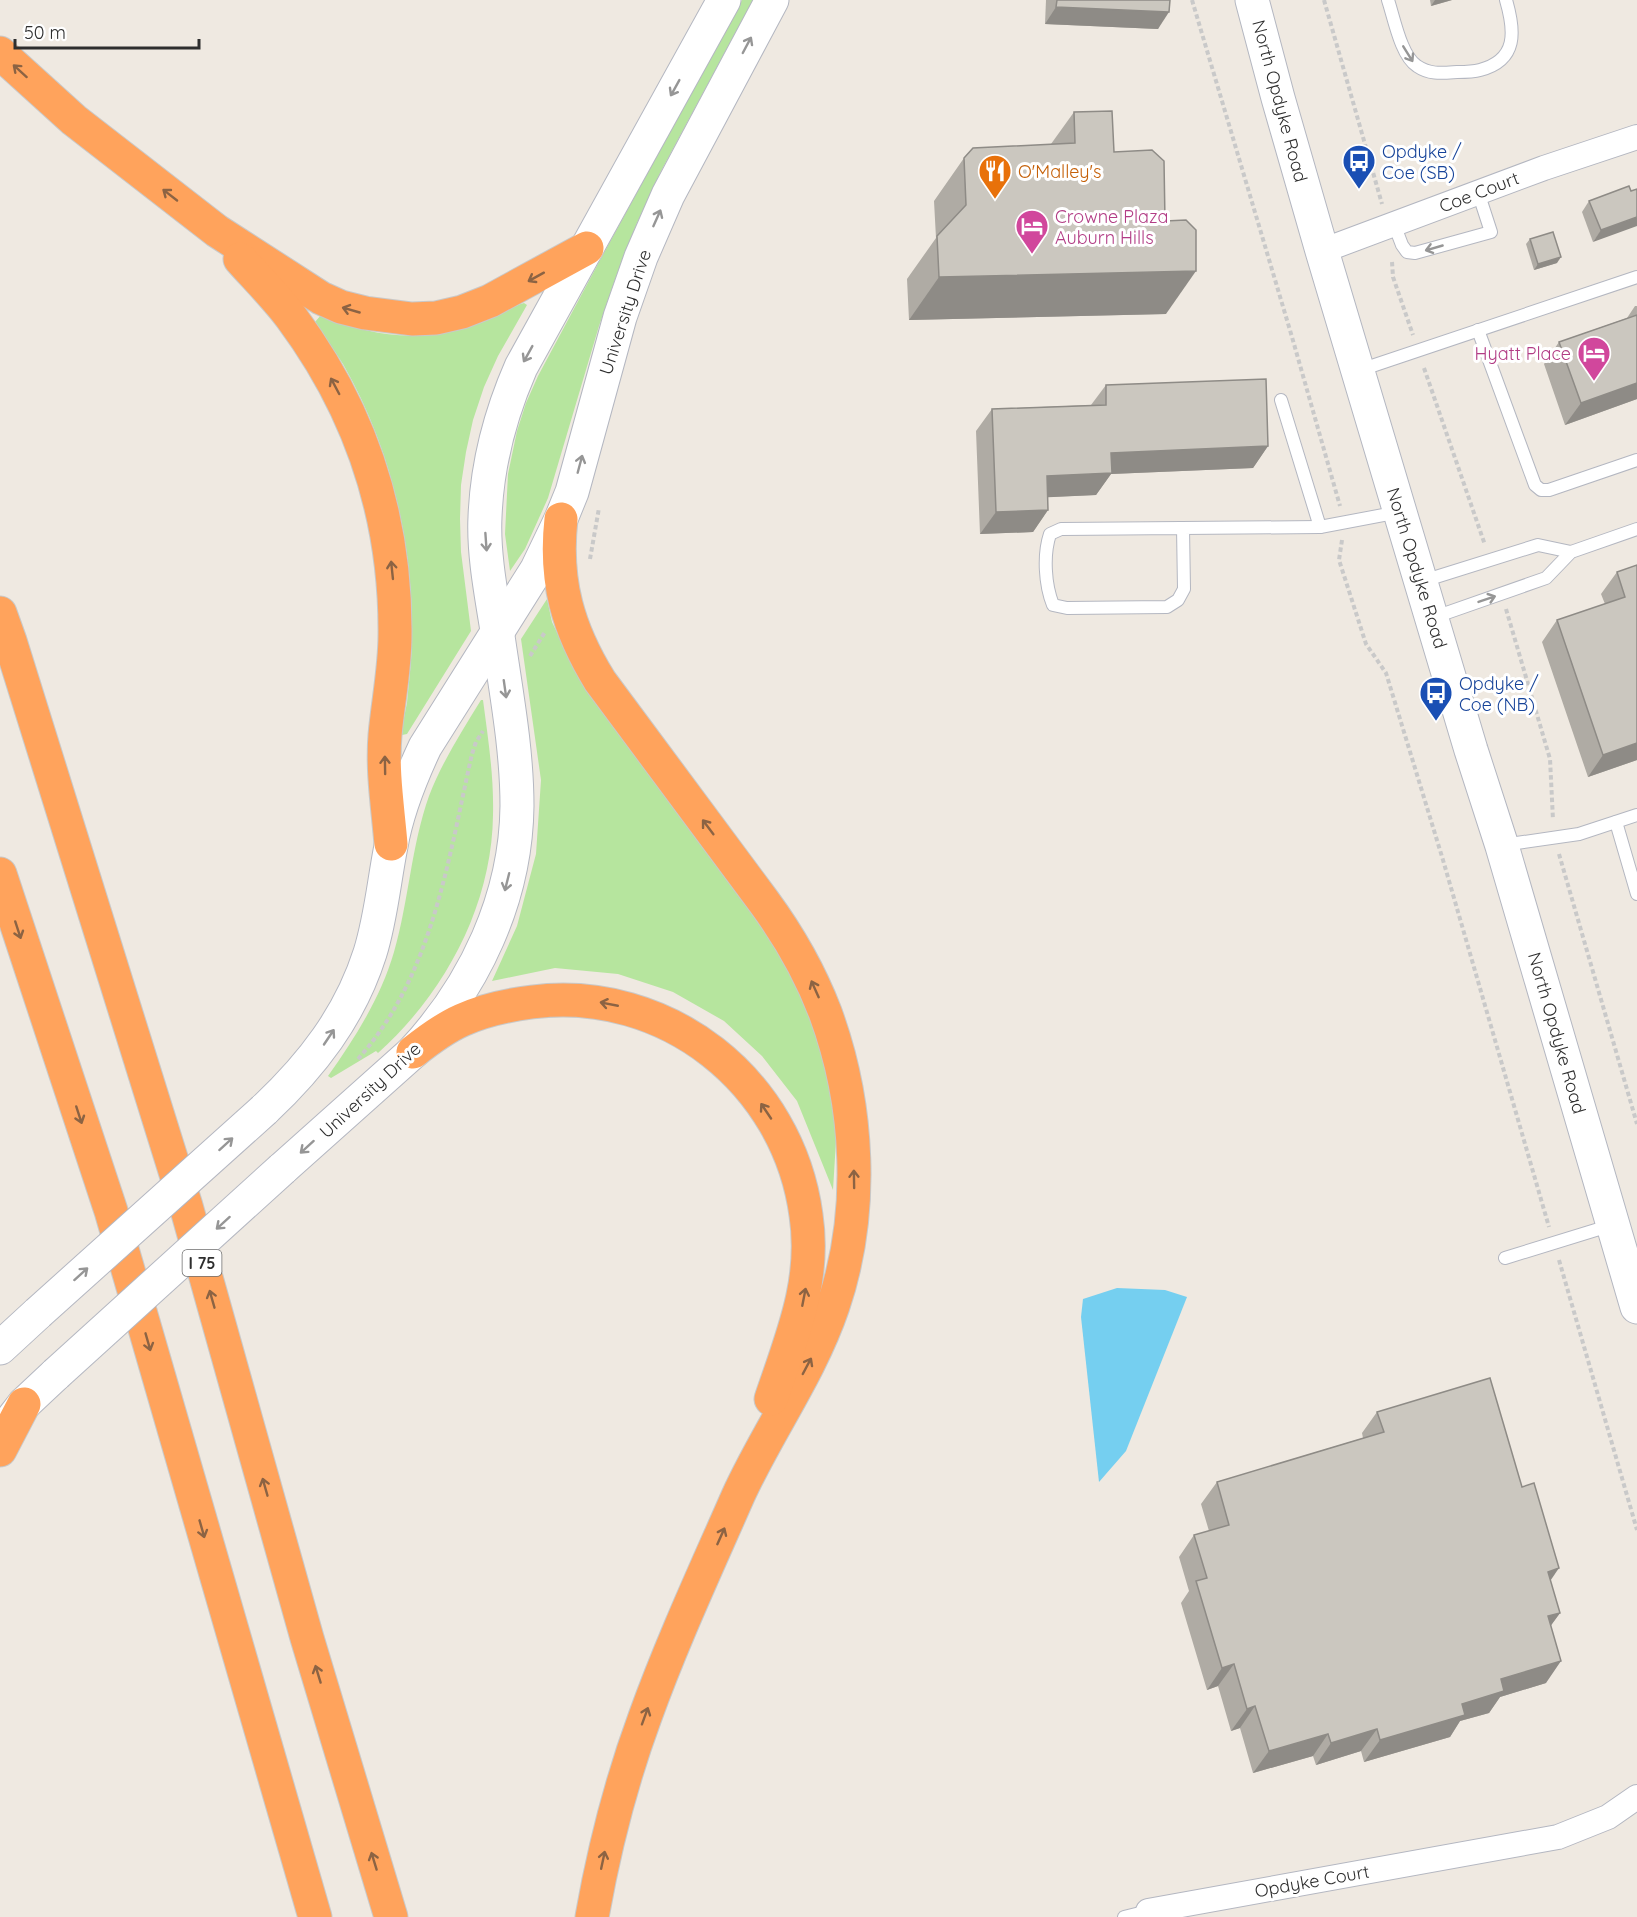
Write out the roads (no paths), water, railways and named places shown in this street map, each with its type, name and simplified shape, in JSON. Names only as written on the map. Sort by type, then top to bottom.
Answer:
[{"type":"highway","points":[[0,53],[74,120],[217,231],[321,298],[341,307],[365,314],[411,319],[436,318],[462,312],[490,301],[587,248]]},
{"type":"highway","points":[[217,231],[291,317],[320,359],[353,422],[374,477],[389,545],[395,608],[394,665],[385,736],[385,772],[391,844]]},
{"type":"highway","points":[[561,519],[558,546],[561,581],[569,620],[586,659],[782,928],[825,1011],[842,1070],[851,1126],[854,1188],[848,1248],[832,1307],[812,1358],[740,1492],[667,1658],[627,1771],[610,1831],[592,1917]]},
{"type":"highway","name":"I 75","points":[[0,613],[186,1206],[307,1638],[391,1917]]},
{"type":"highway","points":[[0,874],[111,1211],[315,1917]]},
{"type":"highway","points":[[413,1052],[462,1020],[490,1010],[550,999],[578,999],[634,1010],[660,1019],[685,1032],[723,1060],[751,1089],[782,1137],[793,1164],[806,1214],[808,1266],[799,1321],[740,1492]]},
{"type":"highway","points":[[0,1450],[24,1404]]},
{"type":"main road","name":"University Drive","points":[[0,1436],[24,1404],[56,1374],[413,1052],[429,1035],[461,990],[485,949],[508,877],[515,839],[517,807],[516,773],[485,520],[494,441],[508,396],[521,367],[724,0]]},
{"type":"main road","name":"University Drive","points":[[0,1348],[292,1083],[312,1061],[342,1017],[370,953],[378,922],[391,844],[413,773],[425,747],[537,569],[561,519],[572,492],[620,316],[653,228],[668,195],[772,0]]},
{"type":"main road","name":"North Opdyke Road","points":[[1252,0],[1322,251],[1635,1294]]},
{"type":"street","name":"Coe Court","points":[[1322,251],[1544,168],[1637,137]]},
{"type":"street","points":[[1608,1817],[1637,1797]]},
{"type":"street","points":[[1608,1817],[1637,1820]]},
{"type":"street","name":"Opdyke Court","points":[[1148,1911],[1558,1837],[1608,1817]]},
{"type":"lane","points":[[1388,0],[1405,52],[1416,66],[1435,74],[1479,70],[1497,63],[1508,50],[1513,37],[1506,0]]},
{"type":"lane","points":[[1394,224],[1407,252],[1415,253],[1491,232],[1478,192]]},
{"type":"lane","points":[[1359,370],[1637,277]]},
{"type":"lane","points":[[1478,330],[1535,485],[1541,490],[1549,490],[1637,460]]},
{"type":"lane","points":[[1281,400],[1320,526]]},
{"type":"lane","points":[[1183,528],[1184,589],[1178,600],[1167,607],[1067,608],[1053,605],[1048,593],[1046,546],[1050,534],[1061,529],[1320,526],[1400,511]]},
{"type":"lane","points":[[1432,618],[1546,578],[1571,552],[1637,529]]},
{"type":"lane","points":[[1421,582],[1538,545],[1571,552]]},
{"type":"lane","points":[[1502,846],[1579,834],[1637,815]]},
{"type":"lane","points":[[1616,822],[1637,894]]},
{"type":"lane","points":[[1505,1258],[1613,1224]]},
{"type":"lane","points":[[1124,1917],[1148,1911]]},
{"type":"water","points":[[1117,1288],[1165,1290],[1187,1297],[1126,1451],[1099,1482],[1081,1317],[1083,1299]]},
{"type":"place","name":"Opdyke / Coe (SB)","points":[[1359,190]]},
{"type":"place","name":"O'Malley's","points":[[995,200]]},
{"type":"place","name":"Crowne Plaza Auburn Hills","points":[[1032,255]]},
{"type":"place","name":"Hyatt Place","points":[[1594,382]]},
{"type":"place","name":"Opdyke / Coe (NB)","points":[[1436,722]]}]
